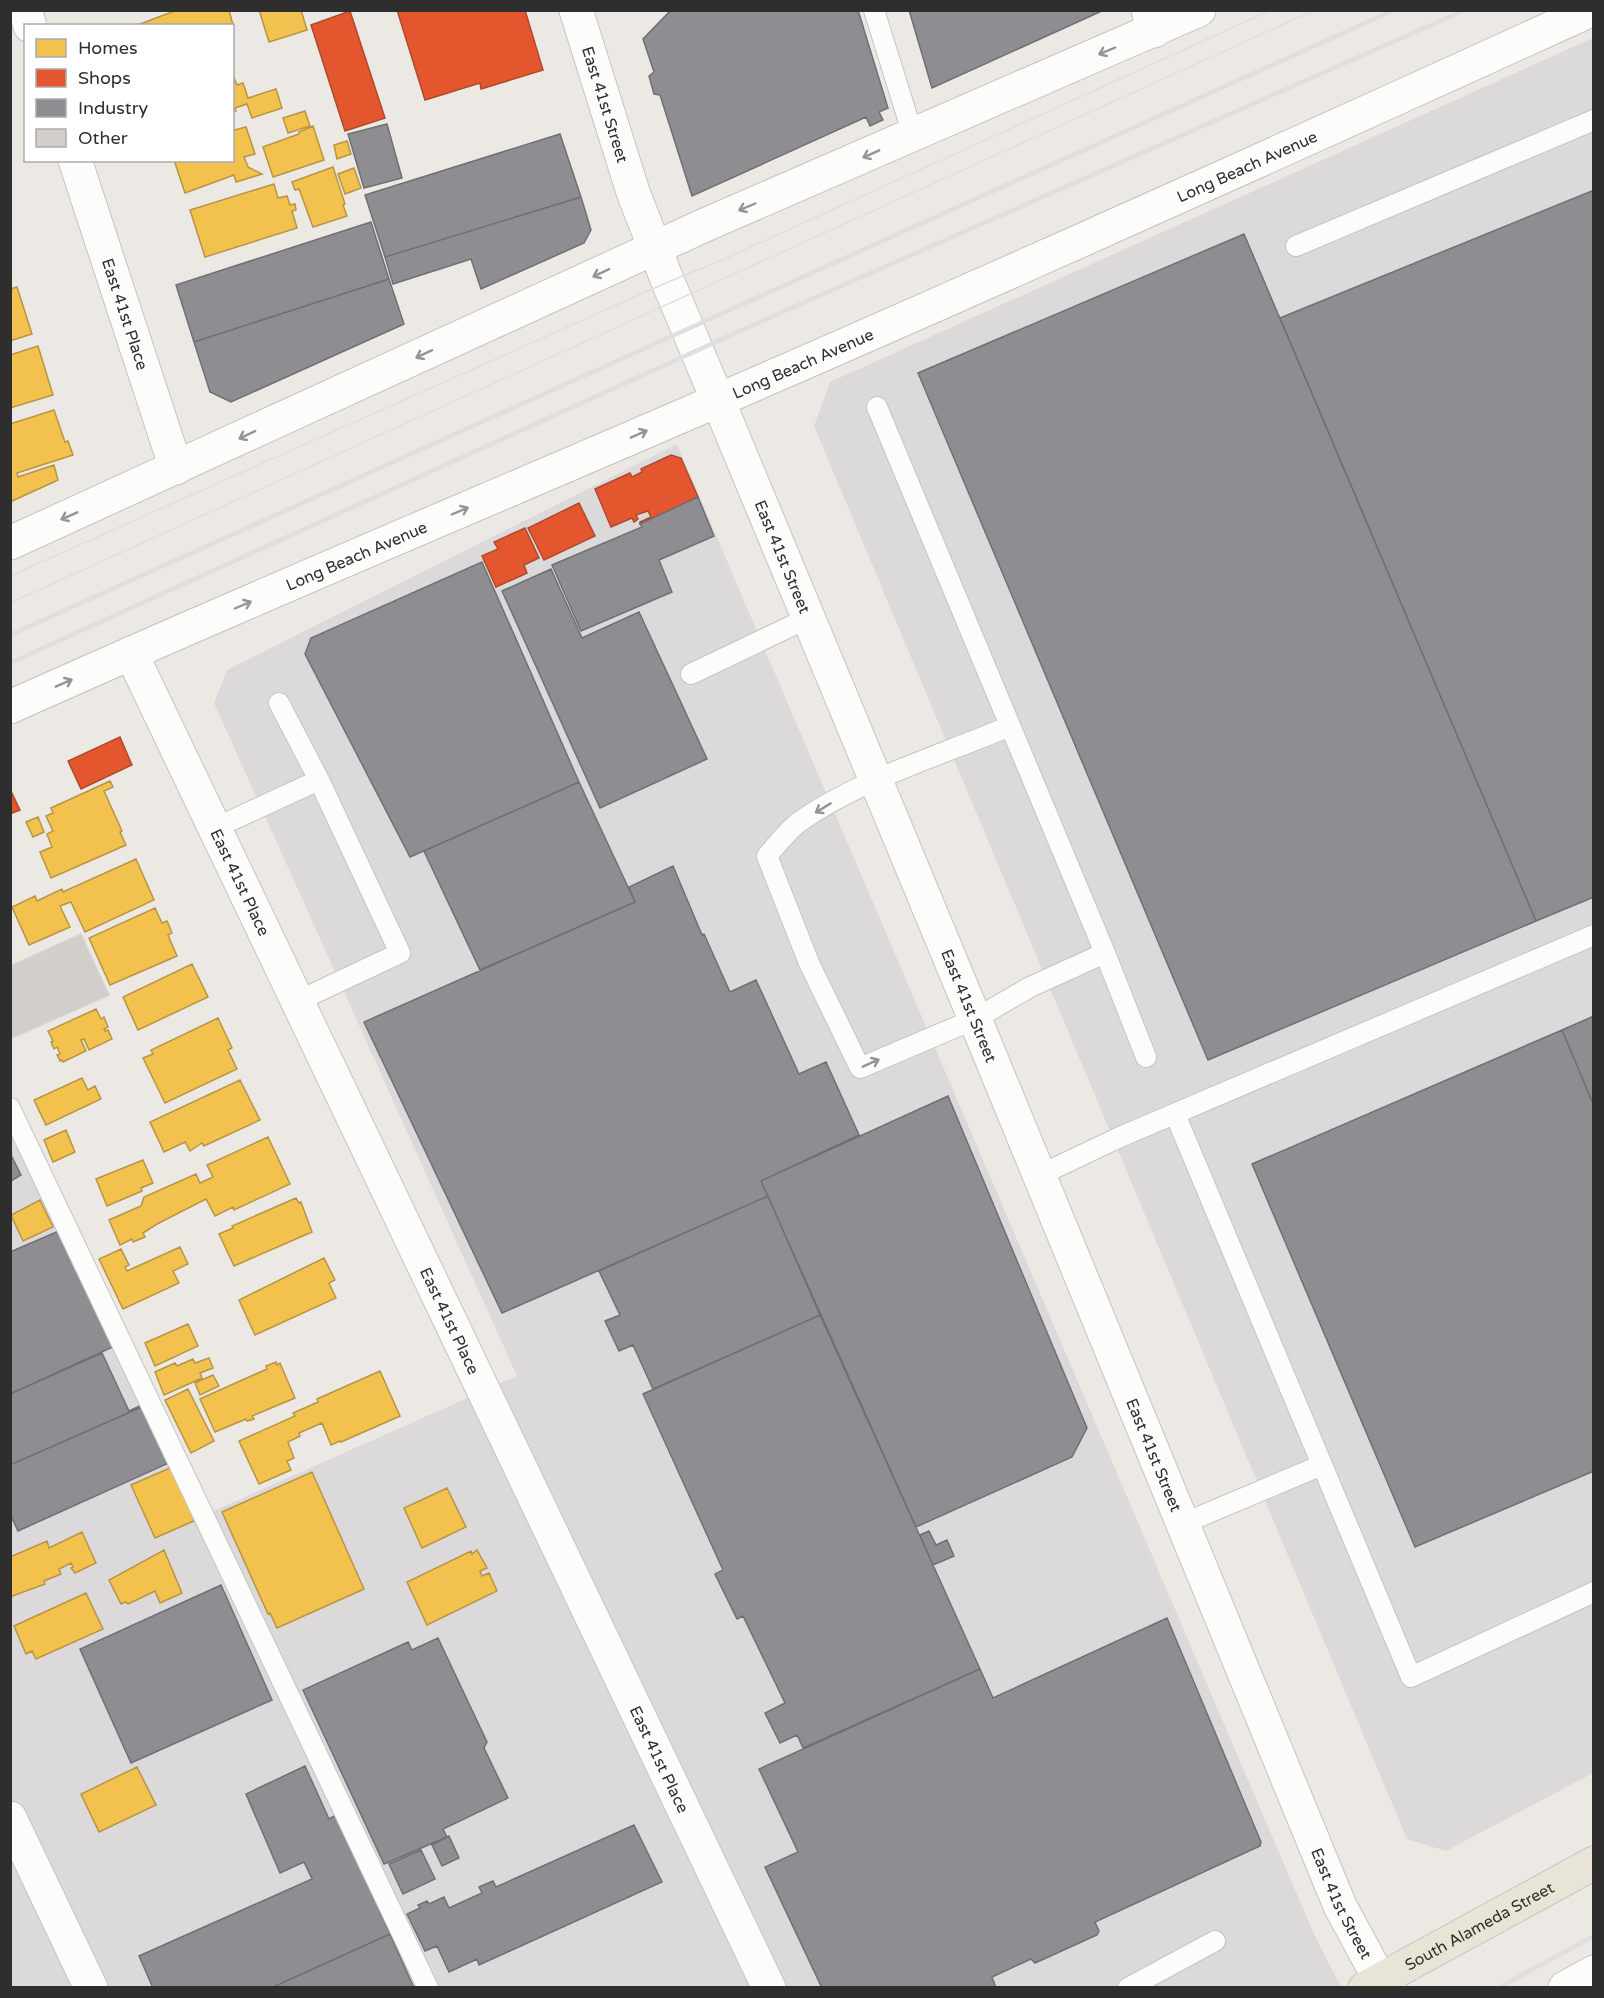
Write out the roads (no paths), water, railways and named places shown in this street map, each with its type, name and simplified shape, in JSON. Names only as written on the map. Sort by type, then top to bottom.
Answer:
[{"type":"main road","name":"South Alameda Street","points":[[1378,1985],[1593,1863]]},
{"type":"street","name":"East 41st Street","points":[[576,10],[633,192],[655,249],[1340,1906],[1378,1985]]},
{"type":"street","points":[[10,543],[655,249],[914,135],[1151,21],[1199,10]]},
{"type":"street","name":"Long Beach Avenue","points":[[10,706],[1204,187],[1591,10]]},
{"type":"street","name":"East 41st Place","points":[[76,162],[176,468]]},
{"type":"street","name":"East 41st Place","points":[[131,652],[769,1988]]},
{"type":"street","points":[[13,1830],[91,1988]]},
{"type":"street","points":[[1565,1988],[1593,1972]]},
{"type":"lane","points":[[874,10],[914,135]]},
{"type":"lane","points":[[1296,246],[1593,120]]},
{"type":"lane","points":[[877,407],[1105,953],[1146,1057]]},
{"type":"lane","points":[[691,674],[808,618]]},
{"type":"lane","points":[[279,703],[320,780],[400,953],[298,1001]]},
{"type":"lane","points":[[1010,726],[875,781],[798,823],[767,856],[809,963],[860,1068],[975,1019],[1030,987],[1105,953]]},
{"type":"lane","points":[[215,828],[320,780]]},
{"type":"lane","points":[[1038,1176],[1175,1113],[1593,935]]},
{"type":"lane","points":[[10,1108],[428,1988]]},
{"type":"lane","points":[[1175,1113],[1411,1677],[1593,1592]]},
{"type":"lane","points":[[1182,1524],[1322,1466]]},
{"type":"lane","points":[[1128,1988],[1215,1941]]},
{"type":"tram line","points":[[10,576],[668,282],[720,261],[1271,10]]},
{"type":"tram line","points":[[10,603],[1315,10]]},
{"type":"railway","points":[[10,635],[1394,10]]},
{"type":"railway","points":[[10,663],[742,330],[1465,10]]},
{"type":"railway","points":[[1498,1988],[1594,1936]]}]
